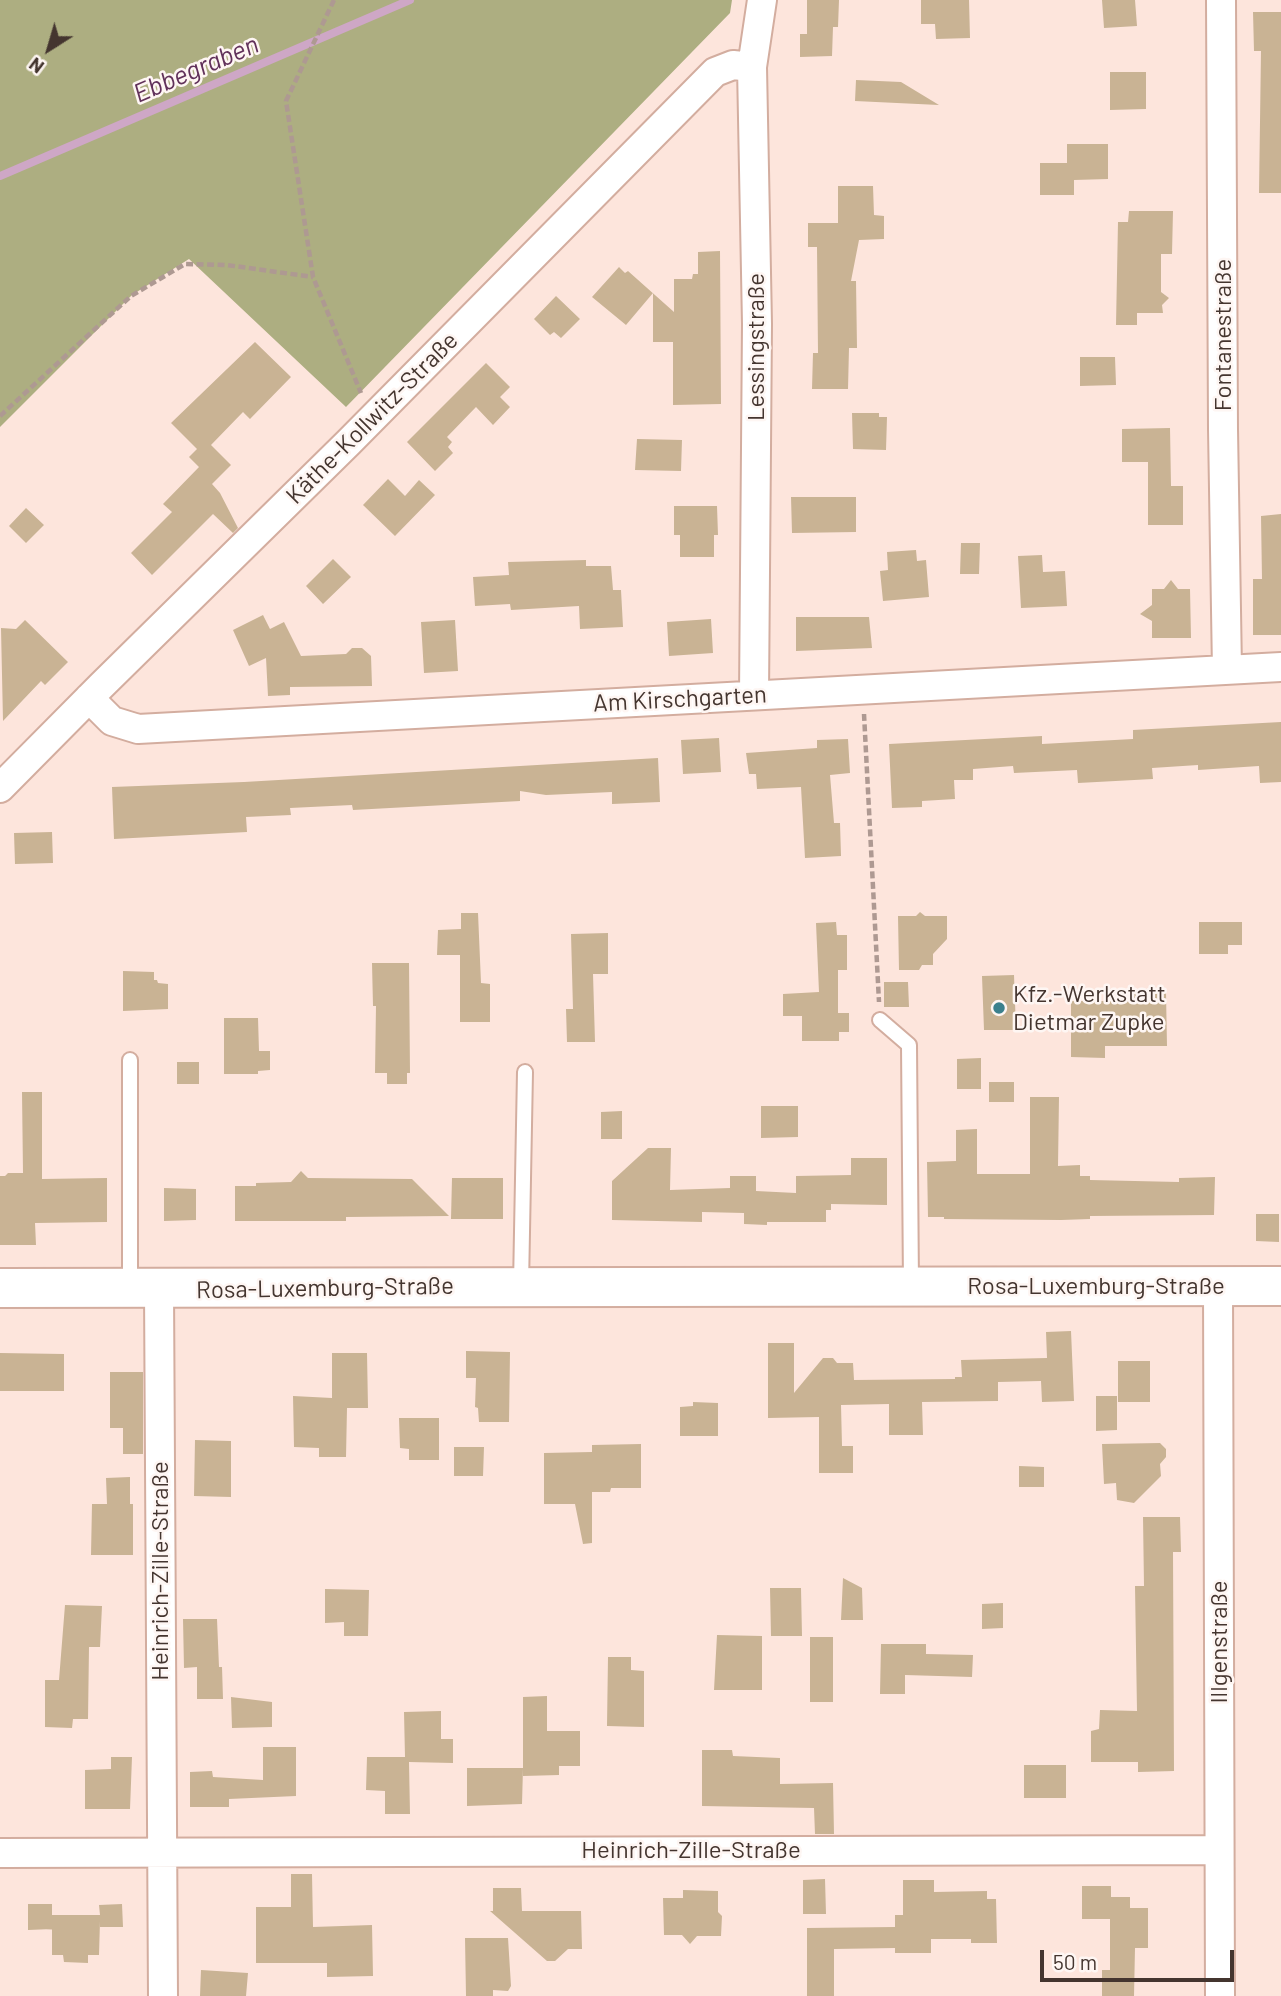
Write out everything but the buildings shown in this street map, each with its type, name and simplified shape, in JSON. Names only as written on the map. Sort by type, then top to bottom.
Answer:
[{"type":"street","name":"Lessingstraße","points":[[754,695],[757,324],[752,67],[762,0]]},
{"type":"street","name":"Fontanestraße","points":[[1221,0],[1227,670]]},
{"type":"street","name":"Käthe-Kollwitz-Straße","points":[[0,788],[715,72],[733,65],[752,67]]},
{"type":"street","name":"Am Kirschgarten","points":[[89,698],[112,721],[138,729],[1281,667]]},
{"type":"street","name":"Rosa-Luxemburg-Straße","points":[[0,1288],[1281,1286]]},
{"type":"street","name":"Illgenstraße","points":[[1218,1287],[1220,1996]]},
{"type":"street","name":"Heinrich-Zille-Straße","points":[[144,1289],[162,1852],[163,1996]]},
{"type":"street","name":"Heinrich-Zille-Straße","points":[[0,1853],[1219,1850]]},
{"type":"lane","points":[[880,1020],[909,1045],[912,1286]]},
{"type":"lane","points":[[130,1060],[144,1289]]},
{"type":"lane","points":[[521,1287],[525,1072]]},
{"type":"path","points":[[334,0],[286,101],[313,276],[372,418]]},
{"type":"path","points":[[0,416],[131,296],[185,264],[227,265],[313,276]]},
{"type":"path","points":[[863,689],[880,1020]]},
{"type":"green space","points":[[0,0],[732,0],[730,13],[346,407],[189,259],[132,295],[0,427]]},
{"type":"waterway","name":"Ebbegraben","points":[[0,176],[410,0]]},
{"type":"place","name":"Kfz.-Werkstatt Dietmar Zupke","points":[[999,1008]]}]
